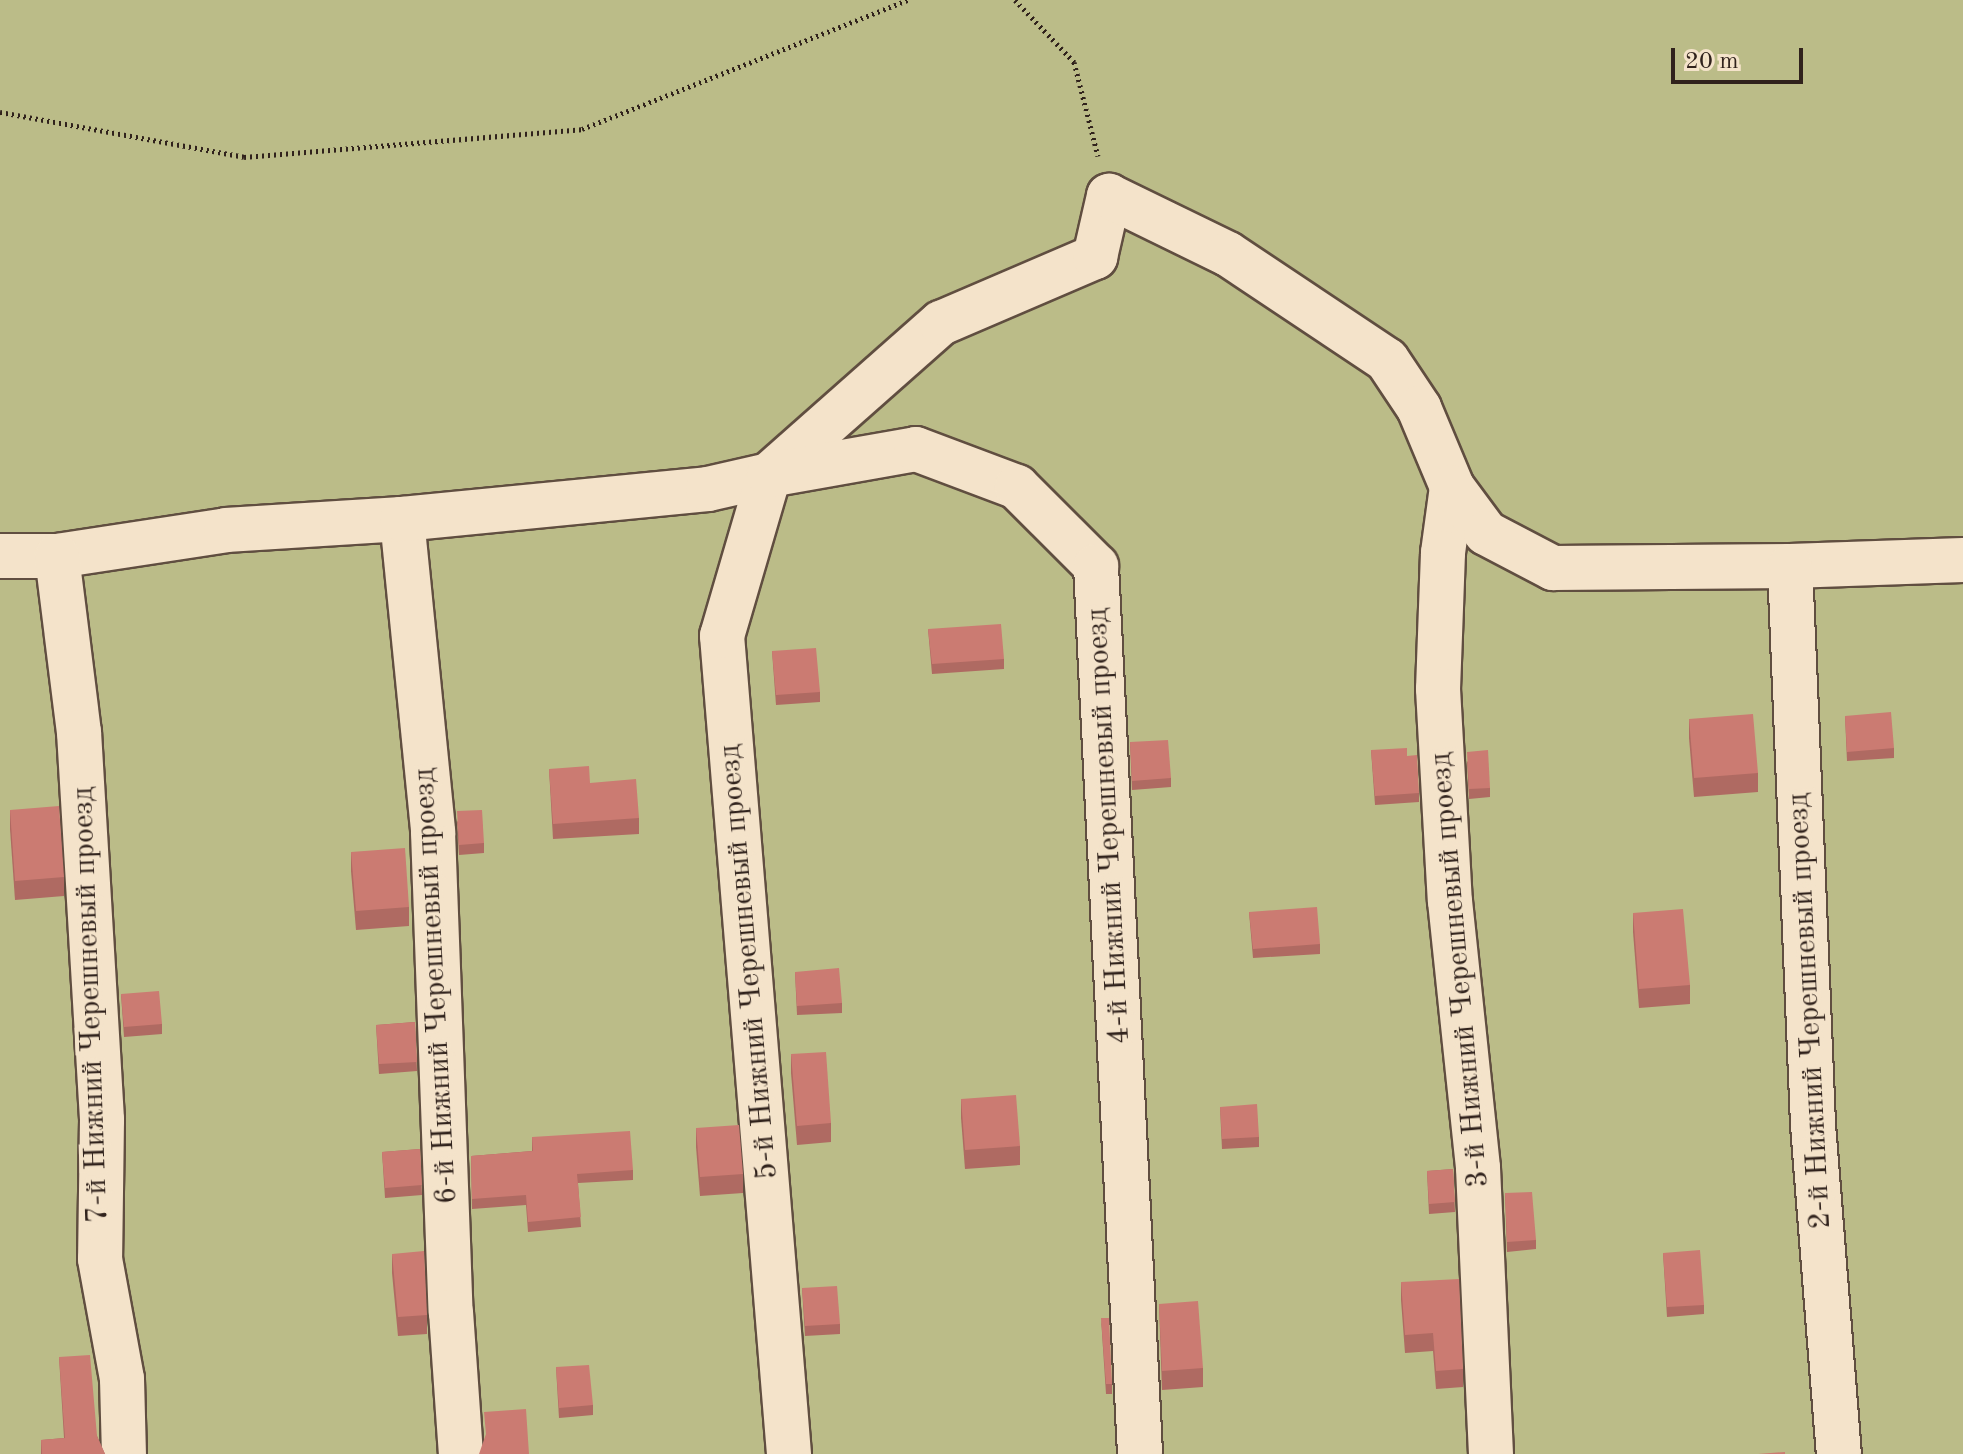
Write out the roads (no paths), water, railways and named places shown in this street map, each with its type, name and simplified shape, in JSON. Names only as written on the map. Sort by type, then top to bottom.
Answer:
[{"type":"lane","points":[[769,475],[941,323],[1095,257],[1109,196],[1228,254],[1387,360],[1419,408],[1452,487],[1486,533],[1553,568],[1790,566],[1963,560]]},
{"type":"lane","name":"4-й Нижний Черешневый проезд","points":[[0,556],[57,556],[226,530],[402,519],[708,489],[916,449],[1017,487],[1096,566],[1140,1454]]},
{"type":"lane","name":"5-й Нижний Черешневый проезд","points":[[769,475],[722,636],[789,1454]]},
{"type":"lane","name":"3-й Нижний Черешневый проезд","points":[[1452,487],[1443,553],[1438,689],[1450,901],[1478,1168],[1491,1454]]},
{"type":"lane","name":"6-й Нижний Черешневый проезд","points":[[402,519],[433,832],[451,1312],[461,1454]]},
{"type":"lane","name":"7-й Нижний Черешневый проезд","points":[[57,556],[80,748],[102,1120],[100,1259],[122,1379],[124,1454]]},
{"type":"lane","name":"2-й Нижний Черешневый проезд","points":[[1790,566],[1813,1125],[1839,1454]]}]
